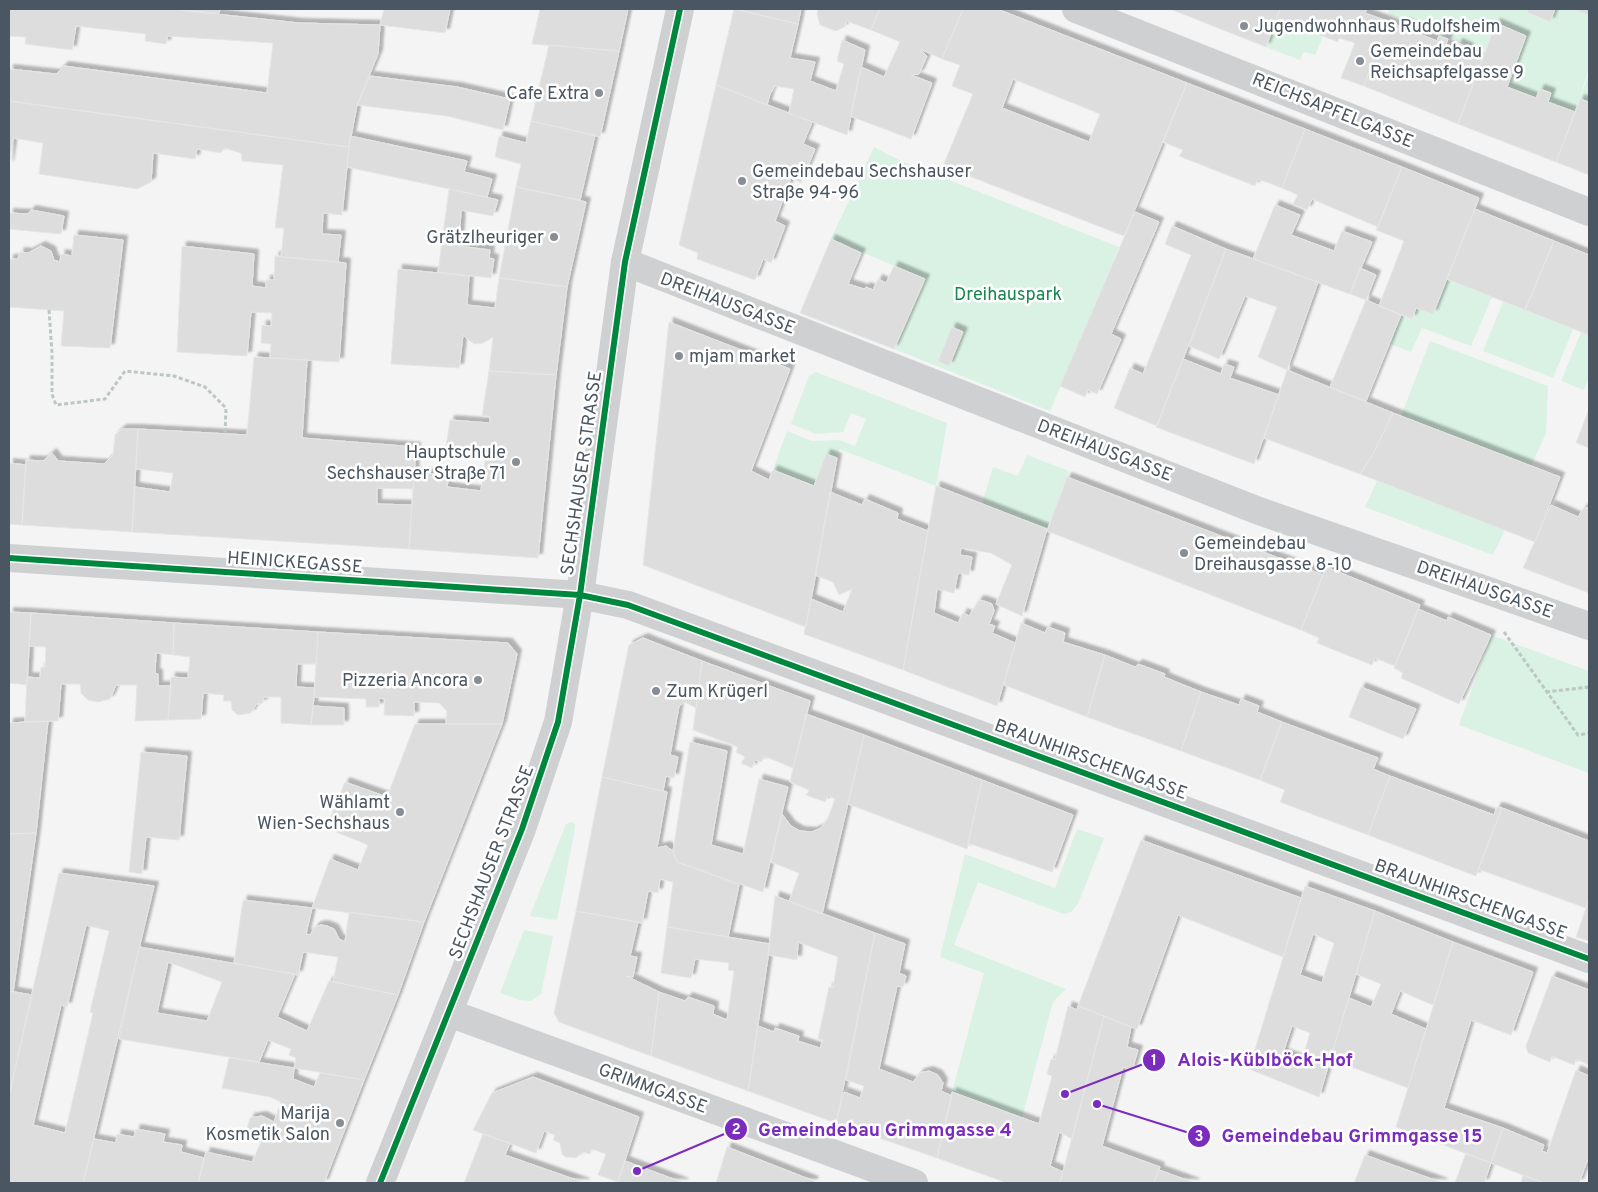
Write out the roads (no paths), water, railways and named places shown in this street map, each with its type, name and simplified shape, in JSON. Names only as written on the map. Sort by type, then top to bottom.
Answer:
[{"type":"street","name":"SECHSHAUSER STRASSE","points":[[380,1183],[522,829],[558,722],[580,595],[625,262],[680,9]]},
{"type":"street","name":"REICHSAPFELGASSE","points":[[1076,9],[1589,212]]},
{"type":"street","name":"DREIHAUSGASSE","points":[[625,262],[1260,511],[1589,626]]},
{"type":"street","name":"HEINICKEGASSE","points":[[9,558],[580,595]]},
{"type":"street","name":"BRAUNHIRSCHENGASSE","points":[[580,595],[628,605],[1589,958]]},
{"type":"street","name":"GRIMMGASSE","points":[[449,1013],[914,1183]]},
{"type":"place","name":"Jugendwohnhaus Rudolfsheim","points":[[1244,26]]},
{"type":"place","name":"Gemeindebau Reichsapfelgasse 9","points":[[1360,61]]},
{"type":"place","name":"Cafe Extra","points":[[599,93]]},
{"type":"place","name":"Gemeindebau Sechshauser Straße 94-96","points":[[742,181]]},
{"type":"place","name":"Grätzlheuriger","points":[[554,237]]},
{"type":"place","name":"mjam market","points":[[679,356]]},
{"type":"place","name":"Hauptschule Sechshauser Straße 71","points":[[516,462]]},
{"type":"place","name":"Gemeindebau Dreihausgasse 8-10","points":[[1184,553]]},
{"type":"place","name":"Pizzeria Ancora","points":[[478,680]]},
{"type":"place","name":"Zum Krügerl","points":[[656,691]]},
{"type":"place","name":"Wählamt Wien-Sechshaus","points":[[400,812]]},
{"type":"place","name":"Alois-Küblböck-Hof","points":[[1065,1094]]},
{"type":"place","name":"Gemeindebau Grimmgasse 15","points":[[1097,1104]]},
{"type":"place","name":"Marija Kosmetik Salon","points":[[340,1123]]},
{"type":"place","name":"Gemeindebau Grimmgasse 4","points":[[637,1171]]},
{"type":"park label","name":"Dreihauspark","points":[[1008,294]]}]
